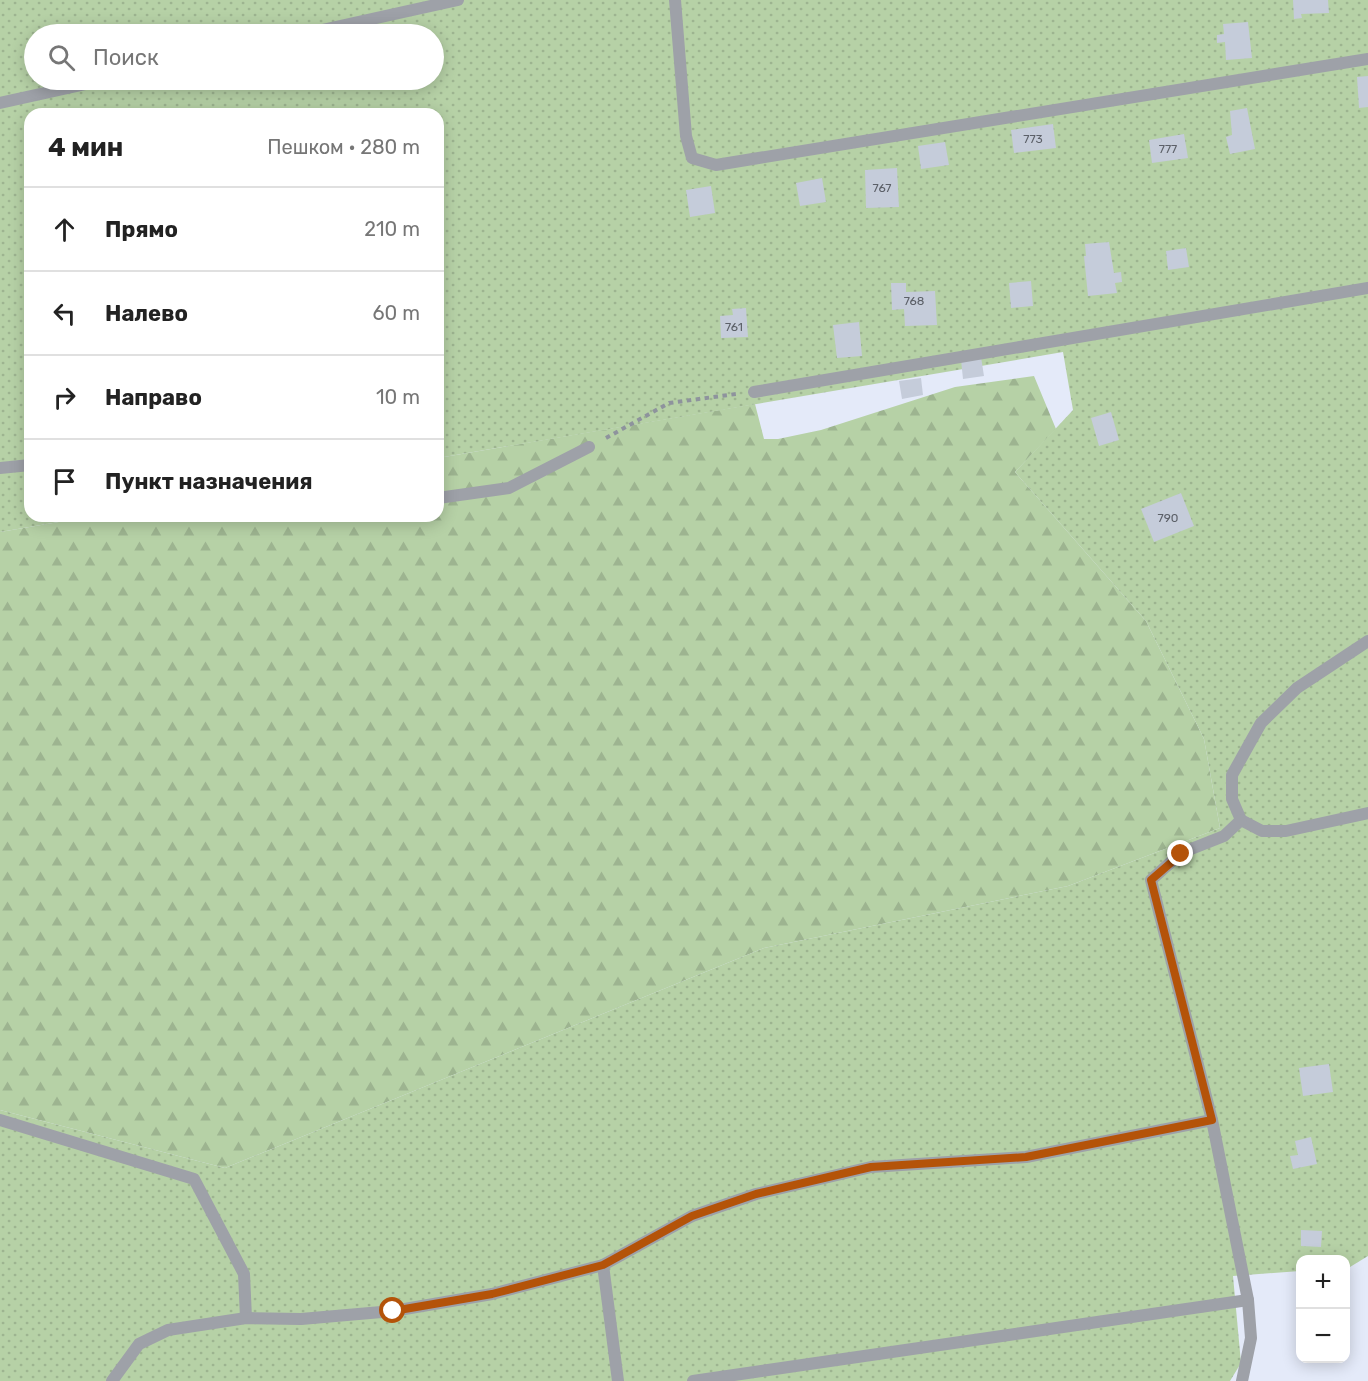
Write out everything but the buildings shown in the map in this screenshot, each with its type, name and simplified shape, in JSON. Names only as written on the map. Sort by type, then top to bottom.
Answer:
[{"type":"lane","points":[[349,24],[458,0]]},
{"type":"lane","points":[[675,0],[686,136],[692,158],[716,165],[1368,59]]},
{"type":"lane","points":[[0,103],[59,90]]},
{"type":"lane","points":[[754,392],[1368,288]]},
{"type":"lane","points":[[444,497],[509,488],[589,447]]},
{"type":"lane","points":[[0,468],[24,466]]},
{"type":"lane","points":[[1368,641],[1297,688],[1261,723],[1232,775],[1232,799],[1241,820],[1262,831],[1286,831],[1368,813]]},
{"type":"lane","points":[[1241,820],[1224,836],[1181,854],[1151,880],[1212,1120],[1248,1300],[1251,1338],[1242,1381]]},
{"type":"lane","points":[[0,1120],[194,1179],[244,1274],[246,1318]]},
{"type":"lane","points":[[112,1381],[139,1344],[168,1330],[246,1318],[301,1319],[393,1311],[492,1294],[603,1265],[692,1216],[756,1194],[871,1167],[1026,1157],[1212,1120]]},
{"type":"lane","points":[[603,1265],[618,1381]]},
{"type":"lane","points":[[693,1381],[1248,1300]]},
{"type":"path","points":[[589,447],[669,402],[754,392]]},
{"type":"green space","points":[[0,0],[1368,0],[1368,1256],[1350,1267],[1350,1255],[1296,1255],[1296,1271],[1233,1276],[1241,1363],[1230,1381],[0,1381],[0,1110],[225,1168],[764,948],[1068,886],[1220,828],[1204,739],[1146,621],[1015,472],[1073,410],[1063,352],[444,457],[444,108],[24,108],[24,522],[59,522],[0,532]]},
{"type":"green space","points":[[1034,376],[1056,429],[1015,472],[1146,621],[1204,739],[1220,828],[1068,886],[764,948],[225,1168],[0,1110],[0,532],[59,522],[444,522],[444,457],[755,404],[764,439],[778,439],[821,430],[955,387]]},
{"type":"route","points":[[393,1311],[492,1294],[603,1265],[692,1216],[756,1194],[871,1167],[1026,1157],[1212,1120],[1151,880],[1181,854]]}]
